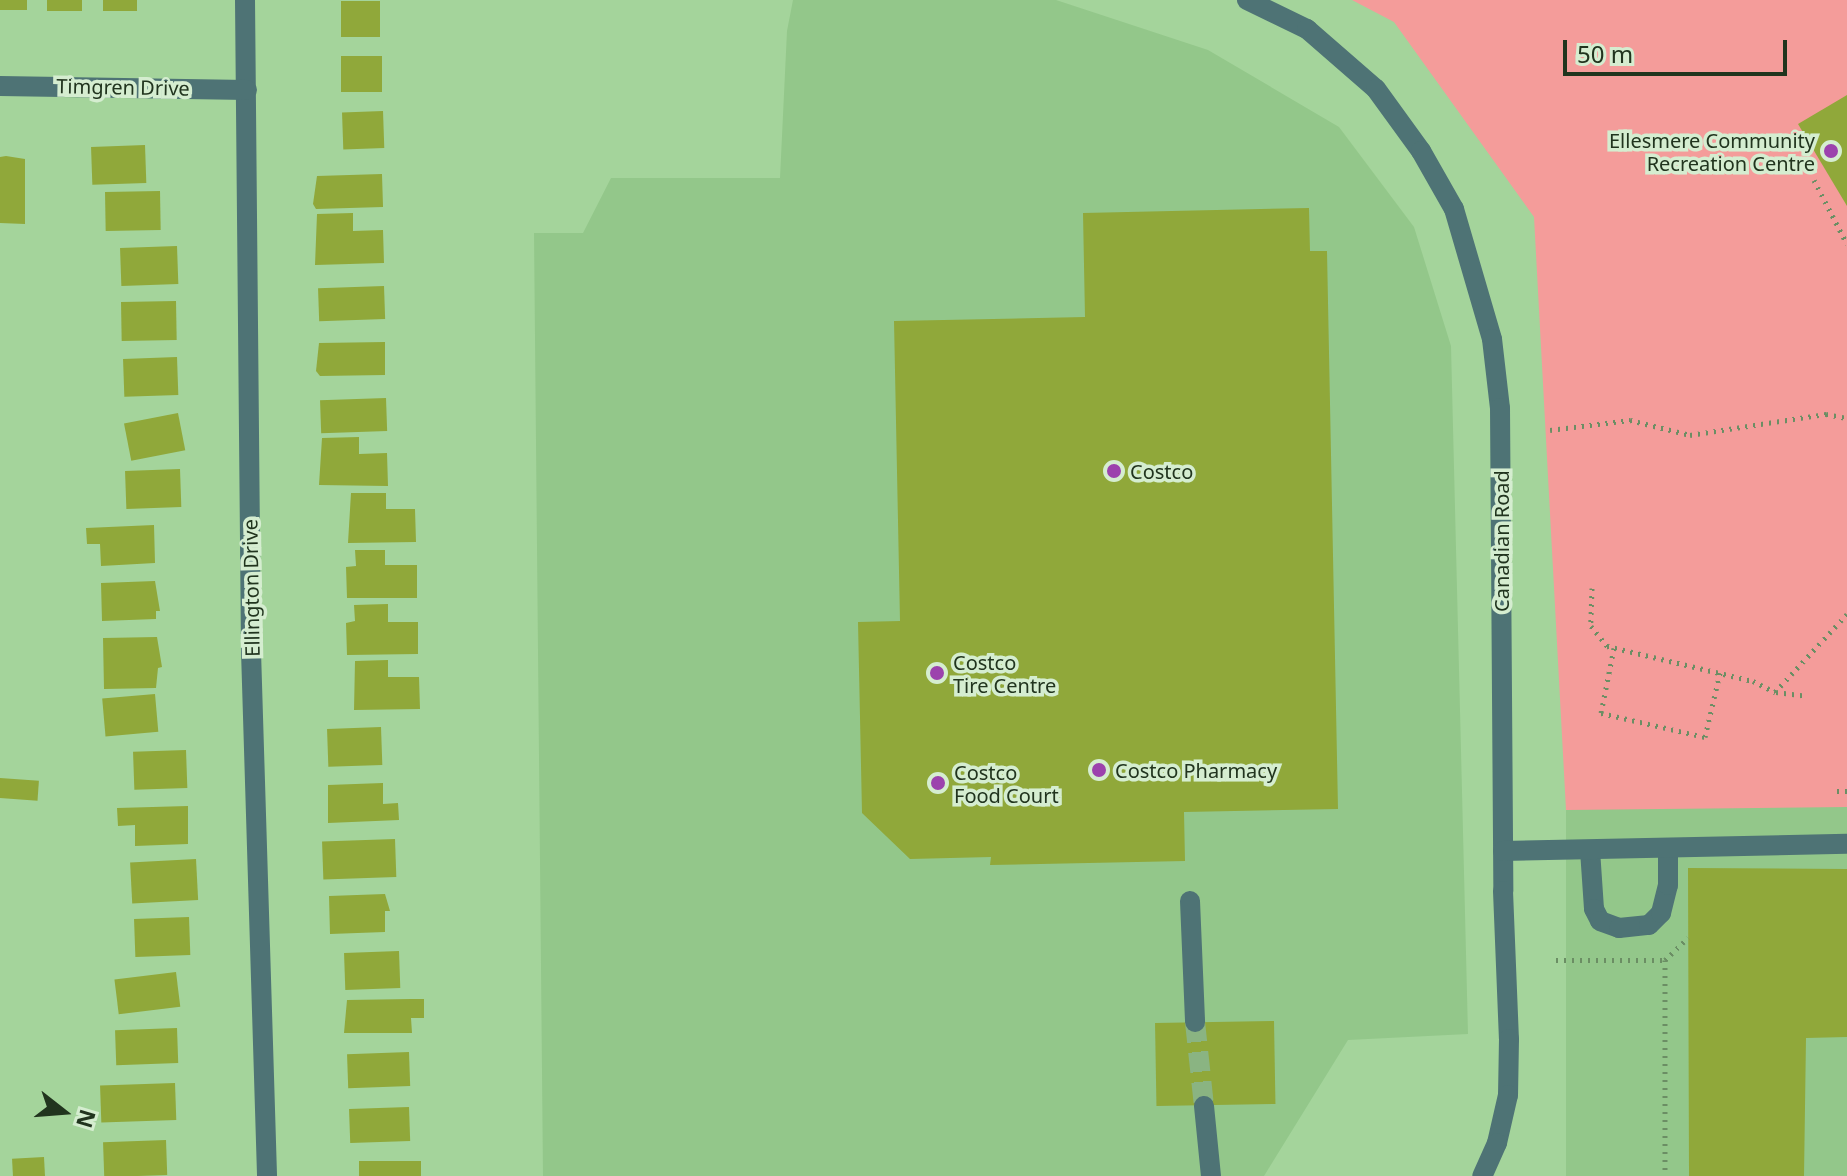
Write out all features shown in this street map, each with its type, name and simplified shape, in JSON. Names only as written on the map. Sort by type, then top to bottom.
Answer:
[{"type":"street","name":"Ellington Drive","points":[[245,0],[251,651],[267,1176]]},
{"type":"street","name":"Canadian Road","points":[[1247,0],[1307,29],[1376,89],[1421,151],[1454,209],[1492,339],[1500,408],[1508,1095],[1482,1176]]},
{"type":"street","name":"Timgren Drive","points":[[0,86],[247,90]]},
{"type":"street","points":[[1503,851],[1847,844]]},
{"type":"street","points":[[1590,850],[1594,909],[1600,921],[1619,928],[1649,925],[1661,913],[1668,885],[1668,850]]},
{"type":"street","points":[[1190,901],[1195,1022]]},
{"type":"street","points":[[1204,1106],[1211,1176]]},
{"type":"path","points":[[1814,180],[1847,244]]},
{"type":"path","points":[[1550,430],[1630,420],[1690,435],[1732,433],[1826,414],[1847,418]]},
{"type":"path","points":[[1592,588],[1591,626],[1596,637],[1614,648],[1720,673],[1775,692],[1808,696]]},
{"type":"path","points":[[1775,692],[1847,614]]},
{"type":"path","points":[[1614,648],[1601,713],[1705,737],[1720,673]]},
{"type":"path","points":[[1837,791],[1847,791]]},
{"type":"path","points":[[1556,960],[1665,960],[1688,938]]},
{"type":"path","points":[[1665,960],[1665,1176]]},
{"type":"shaded area","points":[[793,0],[1056,0],[1208,50],[1339,127],[1414,227],[1451,346],[1468,1034],[1348,1040],[1264,1176],[543,1176],[534,233],[583,233],[611,178],[780,178],[787,31]]},
{"type":"shaded area","points":[[1352,0],[1847,0],[1847,807],[1566,810],[1534,217],[1394,22]]},
{"type":"shaded area","points":[[1566,807],[1847,807],[1847,1176],[1566,1176]]},
{"type":"building","points":[[0,0],[27,0],[27,10],[0,10]]},
{"type":"building","points":[[47,0],[82,0],[82,11],[47,11]]},
{"type":"building","points":[[103,0],[137,0],[137,11],[103,11]]},
{"type":"building","points":[[341,1],[380,1],[380,37],[341,37]]},
{"type":"building","points":[[341,56],[382,56],[382,92],[341,92]]},
{"type":"building","name":"Ellesmere Community Recreation Centre","points":[[1847,95],[1847,206],[1798,124]]},
{"type":"building","points":[[383,111],[384,148],[343,149],[342,112]]},
{"type":"building","points":[[145,145],[146,183],[92,185],[91,147]]},
{"type":"building","points":[[0,157],[25,159],[25,224],[0,223]]},
{"type":"building","points":[[382,174],[383,207],[316,209],[313,204],[317,176]]},
{"type":"building","points":[[160,191],[161,230],[106,231],[105,192]]},
{"type":"building","name":"Costco","points":[[1309,208],[1310,251],[1327,251],[1338,809],[1184,812],[1185,861],[990,865],[991,857],[910,859],[862,813],[858,622],[900,621],[894,321],[1085,317],[1083,213]]},
{"type":"building","points":[[353,213],[353,231],[383,230],[384,263],[315,265],[317,214]]},
{"type":"building","points":[[177,246],[178,284],[121,286],[120,248]]},
{"type":"building","points":[[384,286],[385,319],[319,321],[318,288]]},
{"type":"building","points":[[176,301],[177,340],[122,341],[121,302]]},
{"type":"building","points":[[385,342],[385,375],[320,376],[316,371],[319,343]]},
{"type":"building","points":[[177,357],[178,395],[124,397],[123,359]]},
{"type":"building","points":[[386,398],[387,431],[321,433],[320,400]]},
{"type":"building","points":[[178,413],[185,450],[131,461],[124,423]]},
{"type":"building","points":[[359,437],[359,454],[387,453],[388,486],[319,485],[322,438]]},
{"type":"building","points":[[180,469],[181,507],[126,509],[125,471]]},
{"type":"building","points":[[351,493],[386,493],[386,509],[415,509],[416,542],[348,543]]},
{"type":"building","points":[[154,525],[155,563],[101,566],[100,544],[87,544],[86,528]]},
{"type":"building","points":[[355,550],[385,550],[385,565],[417,565],[417,598],[347,598],[346,567],[356,566]]},
{"type":"building","points":[[155,581],[160,611],[156,611],[156,619],[102,621],[101,583]]},
{"type":"building","points":[[388,604],[388,622],[418,622],[418,654],[347,655],[346,623],[355,621],[354,605]]},
{"type":"building","points":[[157,637],[162,667],[158,668],[156,688],[104,689],[103,638]]},
{"type":"building","points":[[388,660],[388,677],[419,677],[420,709],[354,710],[355,661]]},
{"type":"building","points":[[155,694],[158,732],[106,736],[102,699]]},
{"type":"building","points":[[381,727],[382,765],[328,767],[327,729]]},
{"type":"building","points":[[186,750],[187,788],[134,790],[133,752]]},
{"type":"building","points":[[0,778],[39,781],[38,801],[0,798]]},
{"type":"building","points":[[383,783],[383,804],[398,803],[399,820],[328,823],[328,785]]},
{"type":"building","points":[[188,806],[188,844],[135,846],[135,825],[118,826],[117,808]]},
{"type":"building","points":[[395,839],[396,877],[323,880],[322,842]]},
{"type":"building","points":[[196,859],[198,900],[132,903],[130,862]]},
{"type":"building","points":[[1688,868],[1847,869],[1847,1037],[1806,1038],[1804,1176],[1689,1176]]},
{"type":"building","points":[[385,894],[390,911],[385,911],[385,932],[330,934],[329,896]]},
{"type":"building","points":[[189,917],[190,955],[135,957],[134,919]]},
{"type":"building","points":[[399,951],[400,988],[345,990],[344,953]]},
{"type":"building","points":[[176,972],[180,1007],[119,1014],[114,980]]},
{"type":"building","points":[[424,999],[424,1018],[411,1018],[412,1033],[344,1033],[347,1000]]},
{"type":"building","points":[[1274,1021],[1275,1104],[1156,1106],[1155,1023]]},
{"type":"building","points":[[177,1028],[178,1063],[116,1065],[115,1030]]},
{"type":"building","points":[[409,1052],[410,1086],[348,1088],[347,1054]]},
{"type":"building","points":[[175,1083],[176,1120],[101,1123],[100,1086]]},
{"type":"building","points":[[409,1107],[410,1141],[350,1143],[349,1109]]},
{"type":"building","points":[[166,1140],[167,1175],[104,1176],[103,1142]]},
{"type":"building","points":[[44,1157],[45,1176],[13,1176],[12,1159]]},
{"type":"building","points":[[359,1161],[421,1161],[421,1176],[359,1176]]},
{"type":"tunnel","points":[[1195,1022],[1204,1106]]},
{"type":"place","name":"Ellesmere Community Recreation Centre","points":[[1831,151]]},
{"type":"place","name":"Costco","points":[[1114,471]]},
{"type":"place","name":"Costco Tire Centre","points":[[937,673]]},
{"type":"place","name":"Costco Pharmacy","points":[[1099,770]]},
{"type":"place","name":"Costco Food Court","points":[[938,783]]}]
